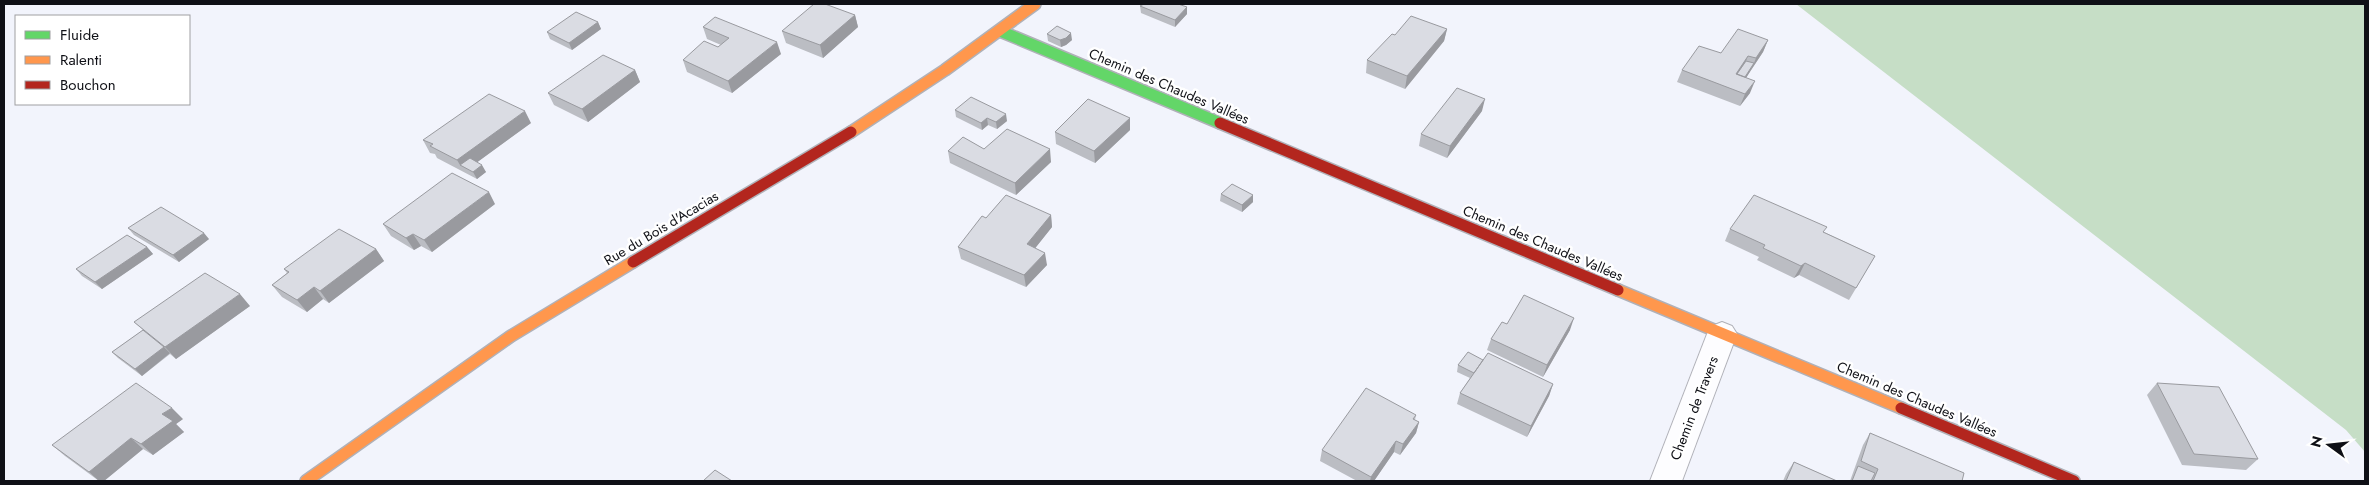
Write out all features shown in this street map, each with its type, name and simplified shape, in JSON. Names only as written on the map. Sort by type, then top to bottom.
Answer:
[{"type":"street","name":"Rue du Bois d'Acacias","points":[[306,481],[511,336],[882,112],[1000,31],[1035,4]]},
{"type":"street","name":"Chemin des Chaudes Vallées","points":[[1000,31],[2074,481]]},
{"type":"street","name":"Chemin de Travers","points":[[1666,481],[1722,334]]},
{"type":"green space","points":[[1796,4],[2365,4],[2365,452],[2346,430]]},
{"type":"building","points":[[814,4],[825,4],[855,15],[820,45],[782,31]]},
{"type":"building","points":[[1144,4],[1178,4],[1187,7],[1175,20],[1140,6]]},
{"type":"building","points":[[576,12],[598,22],[569,43],[547,32]]},
{"type":"building","points":[[1411,16],[1447,29],[1407,76],[1367,60],[1392,34],[1395,35]]},
{"type":"building","points":[[715,17],[777,42],[728,81],[683,60],[704,41],[718,47],[729,38],[703,27]]},
{"type":"building","points":[[1057,26],[1071,33],[1066,38],[1060,40],[1047,34]]},
{"type":"building","points":[[1738,29],[1768,40],[1756,58],[1748,56],[1736,74],[1755,81],[1745,94],[1682,70],[1699,46],[1721,53]]},
{"type":"building","points":[[603,55],[635,70],[582,109],[548,93]]},
{"type":"building","points":[[1746,61],[1754,63],[1745,77],[1737,74]]},
{"type":"building","points":[[1457,88],[1485,99],[1450,146],[1421,134]]},
{"type":"building","points":[[489,94],[525,111],[457,160],[430,146],[433,144],[423,140]]},
{"type":"building","points":[[971,97],[1006,114],[996,122],[987,118],[981,123],[955,110]]},
{"type":"building","points":[[1088,99],[1130,118],[1094,151],[1055,132]]},
{"type":"building","points":[[1007,129],[1050,149],[1015,183],[948,151],[963,137],[984,149]]},
{"type":"building","points":[[470,158],[482,165],[473,172],[460,165]]},
{"type":"building","points":[[452,173],[489,192],[424,240],[413,234],[406,238],[383,224]]},
{"type":"building","points":[[1232,184],[1253,195],[1242,205],[1221,194]]},
{"type":"building","points":[[1006,195],[1051,215],[1027,244],[1045,253],[1024,275],[958,247],[982,216],[986,218]]},
{"type":"building","points":[[1754,195],[1827,227],[1823,232],[1875,256],[1856,288],[1805,263],[1801,266],[1763,248],[1765,245],[1730,229]]},
{"type":"building","points":[[161,207],[204,233],[173,255],[128,228]]},
{"type":"building","points":[[339,229],[376,249],[320,291],[314,287],[297,300],[272,285],[289,272],[284,269]]},
{"type":"building","points":[[127,235],[147,247],[95,282],[76,269]]},
{"type":"building","points":[[205,273],[240,294],[165,347],[134,322]]},
{"type":"building","points":[[1524,295],[1574,318],[1547,365],[1491,339],[1502,322],[1507,324]]},
{"type":"building","points":[[143,330],[164,347],[135,369],[112,352]]},
{"type":"building","points":[[1468,352],[1483,360],[1474,373],[1458,365]]},
{"type":"building","points":[[1488,353],[1553,384],[1531,426],[1460,393]]},
{"type":"building","points":[[136,383],[172,408],[162,414],[173,421],[141,444],[131,438],[89,472],[52,445]]},
{"type":"building","points":[[2157,383],[2219,387],[2258,459],[2194,454]]},
{"type":"building","points":[[1366,388],[1416,415],[1413,419],[1419,422],[1403,444],[1396,441],[1371,477],[1322,450]]},
{"type":"building","points":[[1870,433],[1964,473],[1962,481],[1873,481],[1878,469],[1861,461]]},
{"type":"building","points":[[1794,462],[1837,481],[1786,481]]},
{"type":"building","points":[[1858,466],[1875,473],[1871,481],[1852,481]]},
{"type":"building","points":[[715,470],[732,481],[703,481]]},
{"type":"traffic: fast","points":[[1000,31],[1220,123]]},
{"type":"traffic: slow","points":[[851,132],[945,70],[1035,4]]},
{"type":"traffic: slow","points":[[306,481],[511,336],[633,262]]},
{"type":"traffic: slow","points":[[1618,290],[1901,408]]},
{"type":"traffic: jam","points":[[1220,123],[1618,290]]},
{"type":"traffic: jam","points":[[633,262],[851,132]]},
{"type":"traffic: jam","points":[[1901,408],[2074,481]]}]
